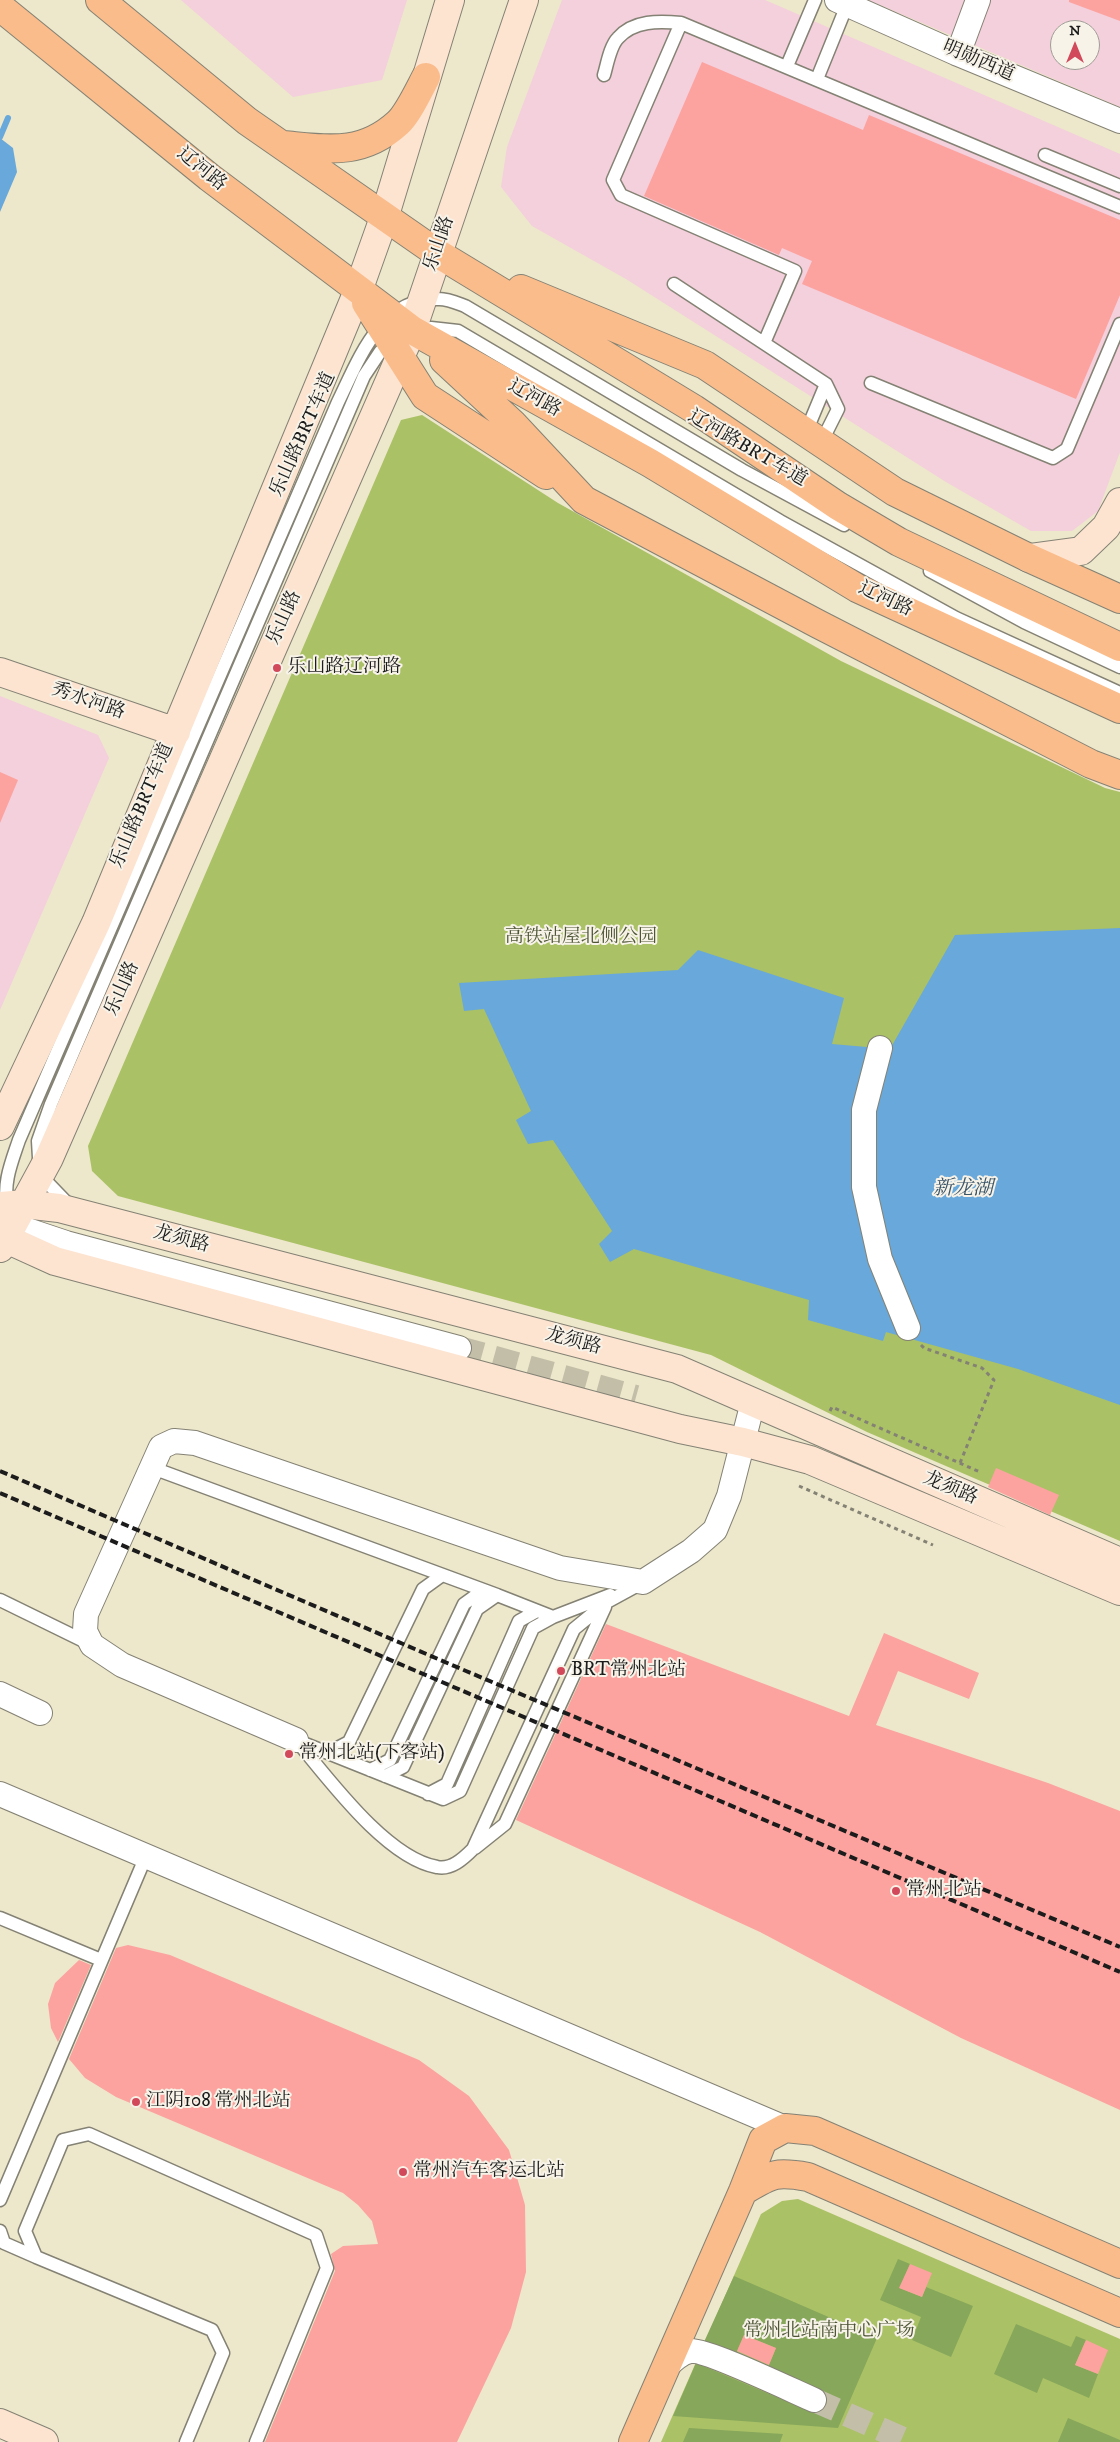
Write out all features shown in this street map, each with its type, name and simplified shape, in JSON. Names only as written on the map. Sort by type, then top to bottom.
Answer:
[{"type":"main road","points":[[100,0],[248,121],[437,253],[694,409],[838,506],[899,542],[1120,647]]},
{"type":"main road","name":"辽河路","points":[[0,7],[209,177],[358,291]]},
{"type":"main road","points":[[283,145],[340,150],[369,144],[399,123],[426,77]]},
{"type":"main road","points":[[437,253],[705,365],[895,492],[1029,558],[1120,599]]},
{"type":"main road","points":[[358,291],[425,396],[584,500],[818,624],[1091,764],[1120,775]]},
{"type":"main road","points":[[389,338],[512,424],[584,500]]},
{"type":"main road","name":"辽河路","points":[[389,338],[650,463],[857,588],[1120,709]]},
{"type":"main road","points":[[632,2442],[743,2191],[763,2140],[784,2128],[815,2131],[1120,2264]]},
{"type":"main road","points":[[743,2191],[766,2177],[783,2173],[808,2177],[1120,2313]]},
{"type":"street","points":[[0,1126],[96,923],[358,291],[384,215],[450,0]]},
{"type":"street","name":"乐山路","points":[[6,1223],[40,1175],[389,338],[422,300],[524,0]]},
{"type":"street","points":[[958,54],[978,0]]},
{"type":"street","name":"明勋西道","points":[[842,2],[958,54],[1120,121]]},
{"type":"street","points":[[1029,558],[1081,551],[1106,528],[1120,502]]},
{"type":"street","name":"秀水河路","points":[[0,672],[176,732]]},
{"type":"street","points":[[880,1048],[864,1110],[864,1187],[880,1259],[912,1334]]},
{"type":"street","name":"龙须路","points":[[6,1223],[59,1208],[676,1369],[1120,1562]]},
{"type":"street","points":[[6,1223],[66,1243],[459,1348]]},
{"type":"street","name":"龙须路","points":[[6,1223],[55,1261],[680,1429],[743,1442],[810,1460],[1120,1591]]},
{"type":"street","points":[[296,1740],[122,1665],[92,1645],[85,1631],[86,1614],[160,1447],[174,1440],[195,1443],[560,1568],[643,1582],[691,1551],[715,1530],[729,1496],[753,1402]]},
{"type":"street","points":[[0,1694],[40,1713]]},
{"type":"street","points":[[0,1794],[784,2128]]},
{"type":"street","points":[[665,2368],[679,2355],[691,2351],[712,2356],[814,2400]]},
{"type":"street","points":[[0,2423],[44,2442]]},
{"type":"lane","points":[[787,66],[815,0]]},
{"type":"lane","points":[[818,79],[842,2]]},
{"type":"lane","points":[[604,75],[617,39],[634,27],[655,20],[681,23],[1120,207]]},
{"type":"lane","points":[[681,23],[613,180],[621,196],[795,271],[764,343]]},
{"type":"lane","points":[[1045,155],[1120,186]]},
{"type":"lane","points":[[674,284],[826,384],[838,409],[813,438]]},
{"type":"lane","name":"辽河路BRT车道","points":[[422,300],[441,299],[465,306],[742,470],[1024,622],[1120,666]]},
{"type":"lane","points":[[872,383],[1053,458],[1067,449],[1115,350],[1120,324]]},
{"type":"lane","points":[[389,338],[431,328],[458,331],[780,522],[956,618],[1120,692]]},
{"type":"lane","name":"乐山路BRT车道","points":[[6,1223],[5,1196],[8,1174],[19,1140],[338,402],[389,338]]},
{"type":"lane","points":[[813,438],[826,384]]},
{"type":"lane","points":[[40,1175],[63,1201],[90,1216]]},
{"type":"lane","points":[[150,1466],[553,1617]]},
{"type":"lane","points":[[328,1753],[348,1742],[423,1589],[442,1576]]},
{"type":"lane","points":[[473,1849],[574,1629],[607,1602],[643,1582]]},
{"type":"lane","points":[[296,1740],[443,1799],[460,1791],[533,1628],[553,1617],[643,1582]]},
{"type":"lane","points":[[370,1770],[390,1760],[464,1604],[482,1591]]},
{"type":"lane","points":[[384,1776],[403,1767],[478,1609],[497,1596]]},
{"type":"lane","points":[[0,1600],[92,1645]]},
{"type":"lane","points":[[296,1740],[363,1819],[410,1857],[438,1867],[460,1862],[473,1849],[505,1824],[607,1602]]},
{"type":"lane","points":[[428,1794],[448,1784],[519,1622],[537,1611]]},
{"type":"lane","points":[[0,2200],[146,1856]]},
{"type":"lane","points":[[0,1918],[101,1960]]},
{"type":"lane","points":[[36,2257],[25,2231],[63,2140],[89,2134],[316,2235],[327,2268],[256,2442]]},
{"type":"lane","points":[[0,2230],[4,2243],[212,2330],[223,2353],[186,2442]]},
{"type":"path","points":[[912,1334],[924,1348],[982,1368],[994,1380],[960,1463]]},
{"type":"path","points":[[827,1418],[832,1407],[984,1474]]},
{"type":"path","points":[[799,1486],[933,1544]]},
{"type":"shaded area","points":[[181,0],[407,0],[382,80],[293,97]]},
{"type":"shaded area","points":[[562,0],[765,0],[1120,154],[1120,452],[1098,511],[1072,531],[1031,531],[946,482],[626,279],[532,226],[501,187],[507,147]]},
{"type":"shaded area","points":[[868,0],[1120,0],[1120,107]]},
{"type":"shaded area","points":[[0,696],[98,735],[109,758],[0,1010]]},
{"type":"green space","name":"高铁站屋北侧公园","points":[[422,415],[558,503],[841,661],[1105,788],[1120,792],[1120,1541],[867,1432],[711,1355],[118,1196],[92,1171],[88,1146],[401,420]]},
{"type":"green space","name":"常州北站南中心广场","points":[[798,2199],[1120,2339],[1120,2442],[661,2442],[761,2214],[782,2201]]},
{"type":"green space","points":[[898,2259],[910,2264],[900,2288],[922,2297],[926,2287],[973,2306],[951,2357],[912,2340],[921,2317],[880,2300]]},
{"type":"green space","points":[[734,2276],[877,2338],[838,2428],[673,2416],[696,2363],[812,2412],[822,2391],[768,2367],[776,2348],[744,2335],[736,2354],[704,2342]]},
{"type":"green space","points":[[1016,2324],[1071,2347],[1076,2336],[1086,2340],[1075,2365],[1098,2374],[1089,2398],[1043,2378],[1037,2393],[994,2374]]},
{"type":"green space","points":[[1068,2418],[1120,2440],[1120,2442],[1058,2442]]},
{"type":"green space","points":[[689,2428],[783,2434],[780,2442],[683,2442]]},
{"type":"water","points":[[0,138],[13,148],[17,172],[0,212]]},
{"type":"water","name":"新龙湖","points":[[1120,928],[1120,1405],[1018,1369],[886,1332],[883,1341],[808,1320],[809,1300],[634,1249],[610,1262],[599,1244],[612,1231],[553,1140],[528,1144],[516,1120],[531,1111],[484,1009],[464,1011],[459,983],[678,970],[698,950],[844,998],[832,1044],[890,1049],[955,935]]},
{"type":"building","points":[[1069,0],[1120,0],[1120,21],[1069,2]]},
{"type":"building","points":[[702,62],[863,130],[869,115],[1120,220],[1120,295],[1076,399],[802,284],[812,261],[782,248],[779,255],[644,196]]},
{"type":"building","points":[[0,772],[18,780],[0,823]]},
{"type":"building","points":[[996,1468],[1059,1495],[1050,1515],[988,1487]]},
{"type":"building","name":"常州北站","points":[[606,1624],[849,1716],[884,1633],[979,1673],[969,1699],[898,1671],[876,1725],[1048,1783],[1120,1811],[1120,2110],[961,2038],[760,1932],[516,1820]]},
{"type":"building","name":"常州汽车客运北站","points":[[128,1945],[170,1955],[419,2060],[469,2096],[509,2150],[525,2205],[526,2272],[511,2328],[457,2442],[265,2442],[335,2271],[331,2254],[343,2246],[378,2244],[372,2221],[358,2205],[343,2193],[116,2097],[85,2078],[69,2059],[116,1948]]},
{"type":"building","points":[[79,1960],[91,1965],[58,2042],[51,2028],[48,2004],[55,1983]]},
{"type":"building","points":[[910,2264],[932,2273],[922,2297],[899,2288]]},
{"type":"building","points":[[744,2335],[776,2348],[769,2365],[737,2351]]},
{"type":"building","points":[[1086,2340],[1108,2350],[1098,2374],[1075,2365]]},
{"type":"waterway","points":[[0,137],[8,118]]},
{"type":"tunnel","points":[[459,1348],[636,1397]]},
{"type":"tunnel","points":[[814,2400],[910,2442]]},
{"type":"railway","points":[[0,1471],[466,1671],[1120,1947]]},
{"type":"railway","points":[[0,1493],[1120,1972]]},
{"type":"place","name":"乐山路辽河路","points":[[277,668]]},
{"type":"place","name":"BRT常州北站","points":[[561,1671]]},
{"type":"place","name":"常州北站(下客站)","points":[[289,1754]]},
{"type":"place","name":"常州北站","points":[[896,1891]]},
{"type":"place","name":"江阴108 常州北站","points":[[136,2102]]},
{"type":"place","name":"常州汽车客运北站","points":[[403,2172]]}]
